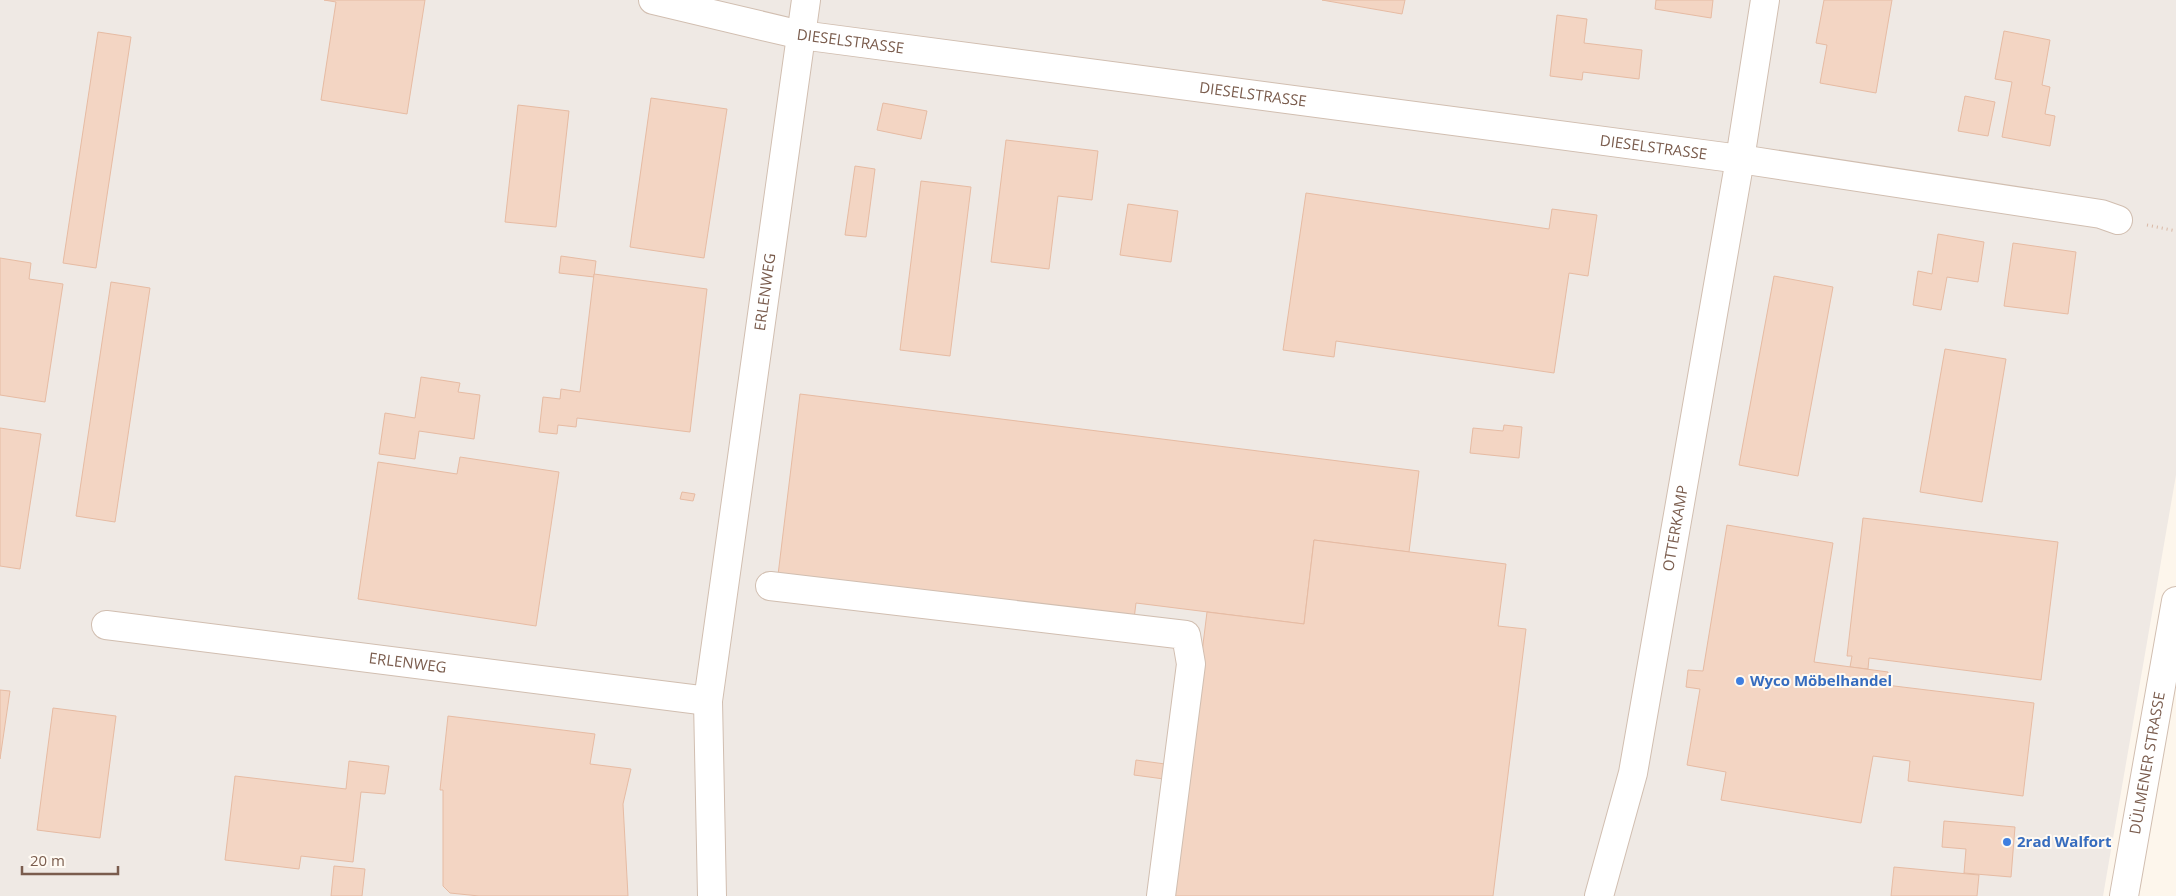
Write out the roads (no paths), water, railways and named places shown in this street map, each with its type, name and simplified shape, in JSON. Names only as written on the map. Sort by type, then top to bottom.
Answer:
[{"type":"street","points":[[653,0],[800,35]]},
{"type":"street","name":"DIESELSTRASSE","points":[[806,0],[800,35],[1740,159],[2101,214],[2118,220]]},
{"type":"street","points":[[1740,159],[1765,0]]},
{"type":"street","name":"ERLENWEG","points":[[712,896],[708,701],[800,35]]},
{"type":"street","name":"OTTERKAMP","points":[[1599,896],[1633,773],[1740,159]]},
{"type":"street","points":[[770,586],[1186,635],[1191,664],[1161,896]]},
{"type":"street","name":"DÜLMENER STRASSE","points":[[2124,896],[2176,601]]},
{"type":"street","name":"ERLENWEG","points":[[106,625],[708,701]]},
{"type":"place","name":"Wyco Möbelhandel","points":[[1740,681]]},
{"type":"place","name":"2rad Walfort","points":[[2007,842]]}]
